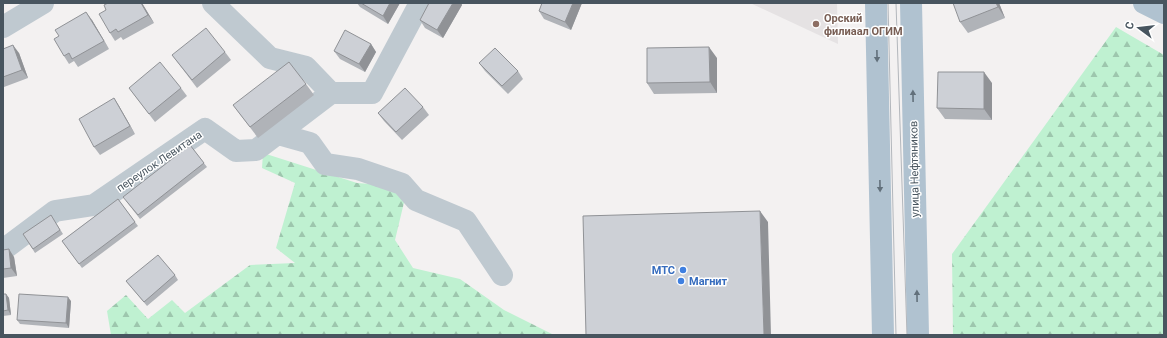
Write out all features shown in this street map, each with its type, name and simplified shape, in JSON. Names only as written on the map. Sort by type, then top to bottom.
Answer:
[{"type":"main road","points":[[876,3],[883,335]]},
{"type":"main road","name":"улица Нефтяников","points":[[911,3],[918,335]]},
{"type":"main road","points":[[1144,3],[1164,13]]},
{"type":"street","points":[[3,27],[43,3]]},
{"type":"street","points":[[213,3],[270,58],[306,67],[331,93],[372,93],[420,3]]},
{"type":"street","name":"переулок Левитана","points":[[3,250],[55,211],[94,205],[205,130],[236,151],[256,150],[331,93]]},
{"type":"street","points":[[278,134],[310,143],[325,164],[358,169],[402,184],[416,200],[466,221],[502,276]]},
{"type":"shaded area","name":"Орский филиаал ОГИМ","points":[[750,3],[837,3],[838,44]]},
{"type":"green space","points":[[1116,27],[1164,55],[1164,335],[953,335],[952,254]]},
{"type":"green space","points":[[263,153],[357,183],[383,185],[407,190],[395,240],[413,268],[460,279],[504,310],[554,335],[111,335],[107,311],[126,295],[148,319],[172,300],[185,313],[250,265],[295,263],[276,248],[295,183],[262,168]]},
{"type":"building","points":[[108,3],[141,3],[148,15],[118,32],[116,29],[110,33],[99,14],[106,10],[104,5]]},
{"type":"building","points":[[361,3],[390,3],[383,16]]},
{"type":"building","points":[[429,3],[453,3],[437,30],[420,20]]},
{"type":"building","points":[[542,3],[573,3],[565,22],[539,11]]},
{"type":"building","points":[[953,3],[996,3],[998,7],[960,22]]},
{"type":"building","points":[[86,12],[104,41],[72,59],[69,53],[64,56],[54,39],[59,36],[55,30]]},
{"type":"building","points":[[206,28],[225,52],[192,80],[172,55]]},
{"type":"building","points":[[345,30],[371,44],[359,64],[334,51]]},
{"type":"building","points":[[13,45],[22,70],[3,77],[3,49]]},
{"type":"building","points":[[709,47],[710,82],[647,83],[647,48]]},
{"type":"building","points":[[495,48],[518,71],[502,86],[479,63]]},
{"type":"building","points":[[160,62],[181,88],[149,114],[129,88]]},
{"type":"building","points":[[289,62],[306,84],[250,127],[233,105]]},
{"type":"building","points":[[938,72],[984,72],[984,109],[937,108]]},
{"type":"building","points":[[405,88],[423,107],[396,132],[378,113]]},
{"type":"building","points":[[114,98],[130,126],[94,147],[79,119]]},
{"type":"building","points":[[190,145],[204,163],[138,215],[123,197]]},
{"type":"building","points":[[118,199],[135,222],[79,264],[62,241]]},
{"type":"building","name":"Магнит","points":[[760,211],[764,335],[586,335],[583,216]]},
{"type":"building","points":[[51,215],[60,230],[33,249],[23,234]]},
{"type":"building","points":[[9,249],[11,268],[3,269],[3,250]]},
{"type":"building","points":[[158,255],[175,275],[144,302],[126,281]]},
{"type":"building","points":[[3,294],[6,294],[8,310],[3,311]]},
{"type":"building","points":[[19,294],[68,297],[66,323],[17,320]]},
{"type":"tram line","points":[[888,3],[896,335]]},
{"type":"tram line","points":[[896,3],[907,335]]},
{"type":"place","name":"Орский филиаал ОГИМ","points":[[816,24]]},
{"type":"place","name":"МТС","points":[[683,270]]},
{"type":"place","name":"Магнит","points":[[681,281]]}]
